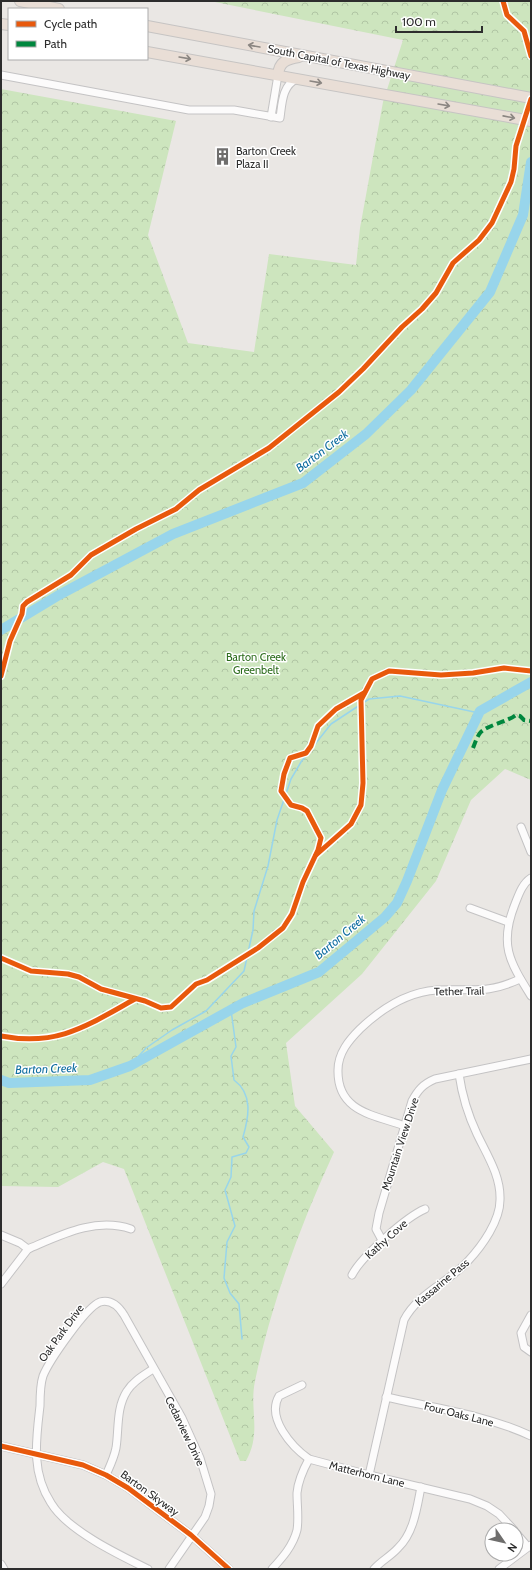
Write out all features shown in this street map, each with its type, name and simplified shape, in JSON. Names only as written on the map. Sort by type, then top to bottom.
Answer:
[{"type":"highway","points":[[20,1],[54,8]]},
{"type":"highway","name":"South Capital of Texas Highway","points":[[148,26],[531,98]]},
{"type":"highway","name":"South Capital of Texas Highway","points":[[148,52],[531,121]]},
{"type":"highway","points":[[278,75],[282,62],[290,58],[306,56]]},
{"type":"street","points":[[1,75],[189,110],[234,110],[280,118],[287,86],[297,79]]},
{"type":"street","points":[[271,117],[278,75]]},
{"type":"street","points":[[522,827],[531,852]]},
{"type":"street","points":[[531,878],[520,890],[508,922],[506,939],[509,952],[520,979],[531,996]]},
{"type":"street","points":[[470,908],[508,922]]},
{"type":"street","name":"Tether Trail","points":[[405,1126],[359,1110],[349,1104],[343,1096],[338,1082],[338,1069],[341,1055],[347,1043],[371,1018],[389,1005],[414,994],[438,990],[494,990],[520,979]]},
{"type":"street","name":"Mountain View Drive","points":[[382,1242],[376,1229],[379,1213],[412,1101],[417,1092],[425,1084],[435,1079],[531,1059]]},
{"type":"street","name":"Kassarine Pass","points":[[369,1476],[404,1320],[410,1309],[418,1300],[453,1275],[477,1251],[490,1231],[500,1201],[496,1174],[468,1113],[459,1074]]},
{"type":"street","name":"Kathy Cove","points":[[352,1275],[356,1266],[382,1242],[414,1214],[425,1209]]},
{"type":"street","points":[[1,1284],[28,1249],[88,1226],[106,1224],[131,1229]]},
{"type":"street","points":[[1,1235],[20,1243],[28,1249]]},
{"type":"street","name":"Cedarview Drive","points":[[106,1301],[113,1303],[120,1308],[182,1418],[200,1458],[211,1494],[205,1517],[191,1535],[169,1569]]},
{"type":"street","name":"Oak Park Drive","points":[[106,1301],[92,1306],[52,1357],[42,1378],[35,1453],[38,1476],[50,1503],[64,1519],[79,1530],[148,1569]]},
{"type":"street","points":[[531,1315],[521,1334],[524,1347],[531,1352]]},
{"type":"street","points":[[106,1475],[116,1449],[119,1411],[122,1400],[127,1390],[135,1381],[153,1368]]},
{"type":"street","name":"Matterhorn Lane","points":[[302,1385],[279,1396],[276,1404],[276,1416],[283,1431],[292,1444],[309,1459],[369,1476],[470,1499],[487,1506],[508,1522]]},
{"type":"street","name":"Four Oaks Lane","points":[[386,1397],[469,1415],[509,1427],[531,1436]]},
{"type":"street","name":"Barton Skyway","points":[[1,1446],[83,1465],[106,1475],[128,1488],[191,1535],[229,1569]]},
{"type":"street","points":[[272,1569],[284,1555],[296,1531],[299,1514],[297,1493],[302,1473],[309,1459]]},
{"type":"street","points":[[374,1569],[405,1540],[411,1528],[421,1487]]},
{"type":"street","points":[[499,1569],[529,1546]]},
{"type":"street","points":[[1,1564],[4,1569]]},
{"type":"green space","name":"Barton Creek Greenbelt","points":[[210,1],[531,1],[531,780],[505,769],[471,800],[436,881],[362,974],[286,1043],[295,1106],[334,1152],[288,1264],[270,1322],[255,1381],[253,1402],[253,1440],[251,1450],[246,1461],[240,1461],[124,1169],[103,1162],[58,1187],[1,1186],[1,89],[176,121],[148,235],[188,343],[254,352],[269,254],[356,265],[360,228],[383,102],[403,40]]},
{"type":"waterway","name":"Barton Creek","points":[[1,630],[59,595],[173,534],[303,483],[366,434],[411,390],[490,292],[523,215],[531,162]]},
{"type":"waterway","name":"Barton Creek","points":[[1,1080],[9,1083],[90,1080],[130,1066],[243,1003],[319,972],[385,917],[397,903],[442,790],[480,711],[531,682]]},
{"type":"waterway","points":[[130,1066],[146,1048],[172,1030],[206,1011],[244,971],[253,930],[254,911],[268,866],[277,820],[291,779],[301,762],[331,724],[369,699],[400,696],[479,713]]},
{"type":"waterway","points":[[231,1010],[236,1047],[231,1056],[234,1080],[240,1086],[247,1099],[248,1113],[243,1137],[249,1147],[246,1153],[232,1157],[231,1177],[225,1190],[235,1226],[227,1242],[224,1278],[230,1293],[239,1304],[242,1339]]},
{"type":"marked path","points":[[473,748],[480,733],[487,728],[508,720],[516,715],[520,716],[524,720],[531,721]]},
{"type":"cycle path","points":[[503,1],[507,15],[524,31],[531,56]]},
{"type":"cycle path","points":[[1,676],[10,641],[22,614],[23,606],[27,602],[71,575],[91,555],[136,529],[176,509],[199,490],[269,448],[339,392],[363,369],[402,327],[422,309],[436,293],[453,263],[479,240],[492,223],[511,182],[516,146],[531,99]]},
{"type":"cycle path","points":[[316,855],[351,824],[361,805],[363,783],[361,700],[372,679],[389,671],[441,675],[473,673],[504,668],[531,671]]},
{"type":"cycle path","points":[[1,958],[31,971],[68,974],[79,977],[101,989],[145,1001],[161,1008],[171,1007],[196,984],[207,980],[258,948],[283,928],[292,914],[303,882],[318,850],[321,838],[307,811],[291,805],[281,791],[284,774],[290,758],[306,753],[311,746],[318,726],[336,709],[364,693]]},
{"type":"cycle path","points":[[1,1036],[21,1039],[39,1039],[56,1036],[87,1025],[135,999]]},
{"type":"cycle path","points":[[1,1446],[83,1465],[106,1475],[128,1488],[191,1535],[229,1569]]},
{"type":"place","name":"Barton Creek Plaza II","points":[[223,157]]}]
